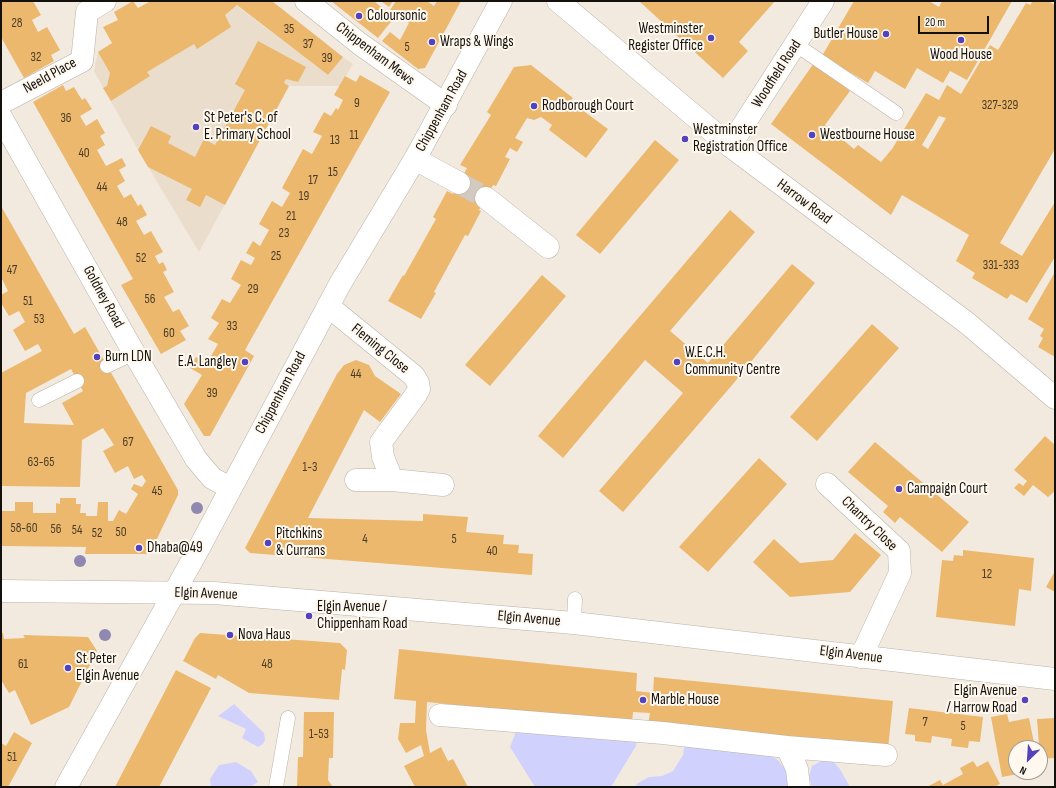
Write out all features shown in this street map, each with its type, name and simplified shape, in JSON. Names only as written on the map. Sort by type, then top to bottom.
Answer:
[{"type":"street","name":"Neeld Place","points":[[1,103],[82,61],[87,12],[105,1]]},
{"type":"street","name":"Chippenham Mews","points":[[306,1],[360,44],[446,105]]},
{"type":"street","name":"Chippenham Road","points":[[66,787],[174,593],[340,284],[446,105],[501,1]]},
{"type":"street","name":"Harrow Road","points":[[558,1],[730,146],[967,324],[1055,398]]},
{"type":"street","name":"Woodfield Road","points":[[730,146],[823,1]]},
{"type":"street","name":"Goldney Road","points":[[1,116],[134,353],[196,459],[212,478],[230,488]]},
{"type":"street","points":[[415,159],[459,183]]},
{"type":"street","points":[[486,198],[548,247]]},
{"type":"street","name":"Fleming Close","points":[[328,306],[414,376],[418,383],[418,389],[415,396],[380,445],[392,480]]},
{"type":"street","points":[[356,480],[392,480],[444,485]]},
{"type":"street","name":"Chantry Close","points":[[827,484],[899,551],[900,573],[861,657]]},
{"type":"street","name":"Elgin Avenue","points":[[1,592],[214,593],[574,623],[1055,679]]},
{"type":"street","points":[[440,715],[663,733],[787,747],[886,755]]},
{"type":"street","points":[[787,747],[797,770],[799,787]]},
{"type":"lane","points":[[795,44],[896,113]]},
{"type":"lane","points":[[107,366],[134,353]]},
{"type":"lane","points":[[39,400],[78,381]]},
{"type":"lane","points":[[574,623],[576,599]]},
{"type":"lane","points":[[276,787],[288,718]]},
{"type":"shaded area","name":"St Peter's C. of E. Primary School","points":[[189,1],[231,1],[328,75],[343,57],[353,64],[340,86],[289,86],[199,252],[138,150],[94,71],[98,52]]},
{"type":"shaded area","points":[[234,704],[264,733],[265,740],[263,744],[258,747],[242,738],[246,729],[218,716]]},
{"type":"shaded area","points":[[519,724],[637,735],[636,746],[611,787],[535,787],[510,747]]},
{"type":"shaded area","points":[[685,741],[760,749],[778,760],[788,773],[791,787],[635,787],[638,783],[649,777],[662,776],[673,771],[683,755]]},
{"type":"shaded area","points":[[825,759],[833,761],[840,769],[850,787],[812,787],[809,776],[812,766]]},
{"type":"shaded area","points":[[236,762],[251,771],[258,782],[250,787],[211,787],[210,779],[219,765]]},
{"type":"building","points":[[1,1],[33,1],[41,15],[32,20],[38,32],[47,27],[60,50],[51,55],[54,61],[24,78],[1,37]]},
{"type":"building","points":[[133,1],[138,8],[151,1],[272,1],[343,57],[328,75],[237,5],[225,15],[231,27],[197,49],[194,44],[147,72],[150,76],[111,101],[103,88],[107,86],[110,73],[98,52],[112,43],[103,27],[118,20],[114,12]]},
{"type":"building","points":[[331,1],[374,1],[394,18],[378,38]]},
{"type":"building","points":[[381,1],[393,1],[389,7]]},
{"type":"building","points":[[396,1],[427,1],[434,6],[437,1],[461,1],[425,68],[418,69],[382,41],[390,32],[400,40],[409,23],[390,10]]},
{"type":"building","name":"Westminster Register Office","points":[[639,1],[775,1],[739,42],[748,51],[723,78]]},
{"type":"building","name":"Butler House","points":[[854,1],[929,1],[939,7],[942,1],[1012,1],[967,80],[950,71],[943,83],[917,68],[905,89],[875,71],[868,83],[822,56]]},
{"type":"building","points":[[1033,1],[1048,1],[1055,5],[1055,149],[1000,243],[1022,256],[1055,202],[1055,257],[1027,303],[1011,294],[1007,299],[972,278],[975,273],[956,261],[969,235],[902,195],[891,215],[771,124],[814,63],[850,91],[825,125],[854,149],[858,145],[881,162],[892,149],[926,93],[939,100],[947,85],[961,94],[990,45],[998,50],[1026,3],[1030,5]],"holes":[[[939,116],[946,118],[928,149],[922,145]]]},
{"type":"building","points":[[258,41],[306,67],[298,82],[286,79],[284,83],[289,86],[225,205],[206,195],[200,207],[186,200],[192,189],[148,167],[138,150],[151,126],[171,136],[168,143],[195,157],[204,139],[215,145],[245,90],[235,84]]},
{"type":"building","points":[[531,65],[573,98],[570,101],[608,129],[586,158],[549,130],[552,125],[541,117],[534,120],[527,118],[515,138],[523,142],[517,152],[510,148],[505,157],[510,159],[496,186],[493,185],[479,210],[481,211],[468,236],[465,235],[434,292],[436,293],[421,319],[388,301],[436,219],[433,217],[447,191],[453,194],[467,168],[460,165],[491,115],[487,112],[514,67]]},
{"type":"building","points":[[360,75],[390,92],[245,350],[254,356],[210,436],[204,436],[184,404],[202,375],[190,368],[196,357],[207,363],[218,344],[208,339],[219,323],[211,318],[222,299],[230,303],[241,285],[231,279],[241,260],[251,265],[255,258],[246,253],[253,241],[260,246],[269,230],[259,224],[272,201],[282,207],[290,193],[282,188],[303,149],[312,154],[322,136],[313,132],[324,112],[331,116],[336,108],[338,110],[343,100],[334,95],[345,76],[356,82]]},
{"type":"building","points":[[63,85],[66,91],[74,87],[82,100],[85,98],[92,109],[80,116],[86,126],[97,119],[105,133],[100,136],[105,145],[97,150],[106,166],[122,158],[126,166],[119,170],[125,181],[117,186],[124,198],[131,194],[138,206],[141,204],[147,215],[136,221],[144,235],[151,231],[163,252],[155,256],[159,264],[163,262],[167,270],[163,272],[174,292],[164,297],[173,312],[179,309],[189,326],[180,331],[186,340],[161,354],[121,285],[133,279],[33,102]]},
{"type":"building","points":[[655,140],[679,160],[600,254],[576,235]]},
{"type":"building","points":[[1,206],[74,334],[85,327],[178,490],[178,495],[150,552],[146,554],[85,554],[86,547],[1,546],[1,511],[15,511],[15,502],[33,502],[33,513],[56,513],[56,503],[60,504],[60,498],[76,498],[76,504],[81,504],[80,513],[86,513],[86,516],[97,516],[98,502],[108,502],[108,521],[113,521],[119,510],[126,514],[138,494],[131,489],[134,484],[142,487],[146,481],[142,475],[134,479],[128,466],[115,473],[103,451],[114,445],[103,428],[82,440],[80,487],[1,486],[1,373],[42,351],[38,344],[25,351],[13,330],[25,322],[19,311],[9,316],[1,303],[1,295],[8,291],[1,277]],"holes":[[[71,369],[83,391],[62,403],[74,425],[24,423],[26,393]]]},
{"type":"building","points":[[730,210],[755,232],[670,331],[708,363],[792,264],[815,283],[733,384],[623,512],[599,491],[683,393],[645,360],[563,458],[538,436]]},
{"type":"building","points":[[1055,272],[1055,357],[1038,347],[1043,338],[1040,336],[1044,329],[1028,319]]},
{"type":"building","points":[[542,275],[566,296],[490,386],[465,365]]},
{"type":"building","points":[[872,324],[899,348],[817,441],[790,417]]},
{"type":"building","points":[[356,360],[369,365],[375,376],[401,394],[380,422],[364,410],[308,518],[423,521],[423,514],[468,517],[466,532],[504,535],[503,544],[519,545],[518,553],[533,554],[532,575],[250,553],[245,548],[337,374],[344,365]]},
{"type":"building","points":[[1045,436],[1055,445],[1055,491],[1048,497],[1033,485],[1024,496],[1014,488],[1019,483],[1023,486],[1027,481],[1014,470]]},
{"type":"building","name":"Campaign Court","points":[[875,442],[969,522],[942,552],[900,517],[895,523],[883,512],[888,506],[848,472]]},
{"type":"building","points":[[759,458],[787,484],[708,572],[679,547]]},
{"type":"building","points":[[855,533],[881,555],[850,592],[790,597],[753,562],[774,539],[800,563],[833,560]]},
{"type":"building","points":[[963,550],[1034,558],[1031,591],[1019,589],[1015,626],[936,617],[942,560],[953,561],[954,555],[963,556]]},
{"type":"building","points":[[1055,571],[1055,592],[1046,587]]},
{"type":"building","points":[[1,633],[3,633],[4,639],[25,638],[23,635],[88,637],[97,651],[69,707],[31,725],[15,690],[9,693],[1,680]]},
{"type":"building","points":[[200,633],[340,643],[347,650],[345,670],[342,669],[339,700],[249,693],[218,675],[216,679],[183,661],[195,638]]},
{"type":"building","name":"Marble House","points":[[399,649],[637,673],[636,691],[653,693],[654,677],[893,701],[888,749],[648,725],[650,713],[633,712],[632,723],[427,702],[426,730],[430,753],[441,747],[448,761],[453,759],[468,787],[415,787],[404,766],[424,756],[421,745],[406,753],[398,739],[400,723],[415,723],[416,701],[394,699]]},
{"type":"building","points":[[176,670],[211,688],[159,787],[115,787]]},
{"type":"building","points":[[909,708],[983,717],[980,742],[969,741],[968,748],[951,746],[952,739],[932,736],[931,743],[915,741],[915,735],[905,734]]},
{"type":"building","points":[[304,712],[334,712],[333,758],[329,758],[328,780],[333,787],[297,786],[298,757],[303,757]]},
{"type":"building","points":[[1007,714],[1009,722],[1029,718],[1033,740],[1008,740],[1008,776],[1002,777],[991,717]]},
{"type":"building","points":[[1055,718],[1055,758],[1048,758],[1048,740],[1039,740],[1037,719]]},
{"type":"building","points":[[14,732],[32,743],[8,787],[1,787],[1,743],[6,746]]},
{"type":"building","points":[[973,761],[977,767],[988,761],[1000,784],[994,787],[927,787],[940,780],[943,785],[963,774],[960,768]]},
{"type":"tunnel","points":[[459,183],[486,198]]},
{"type":"place","name":"Coloursonic","points":[[359,16]]},
{"type":"place","name":"Butler House","points":[[886,34]]},
{"type":"place","name":"Westminster Register Office","points":[[711,38]]},
{"type":"place","name":"Wood House","points":[[961,40]]},
{"type":"place","name":"Wraps & Wings","points":[[432,42]]},
{"type":"place","name":"Rodborough Court","points":[[534,106]]},
{"type":"place","name":"St Peter's C. of E. Primary School","points":[[196,127]]},
{"type":"place","name":"Westbourne House","points":[[812,135]]},
{"type":"place","name":"Westminster Registration Office","points":[[685,139]]},
{"type":"place","name":"Burn LDN","points":[[97,357]]},
{"type":"place","name":"E.A. Langley","points":[[245,362]]},
{"type":"place","name":"W.E.C.H. Community Centre","points":[[677,362]]},
{"type":"place","name":"Campaign Court","points":[[899,489]]},
{"type":"place","name":"Pitchkins & Currans","points":[[268,543]]},
{"type":"place","name":"Dhaba@49","points":[[139,548]]},
{"type":"place","name":"Elgin Avenue / Chippenham Road","points":[[309,616]]},
{"type":"place","name":"Nova Haus","points":[[230,635]]},
{"type":"place","name":"St Peter Elgin Avenue","points":[[68,668]]},
{"type":"place","name":"Marble House","points":[[643,700]]},
{"type":"place","name":"Elgin Avenue / Harrow Road","points":[[1025,700]]}]
